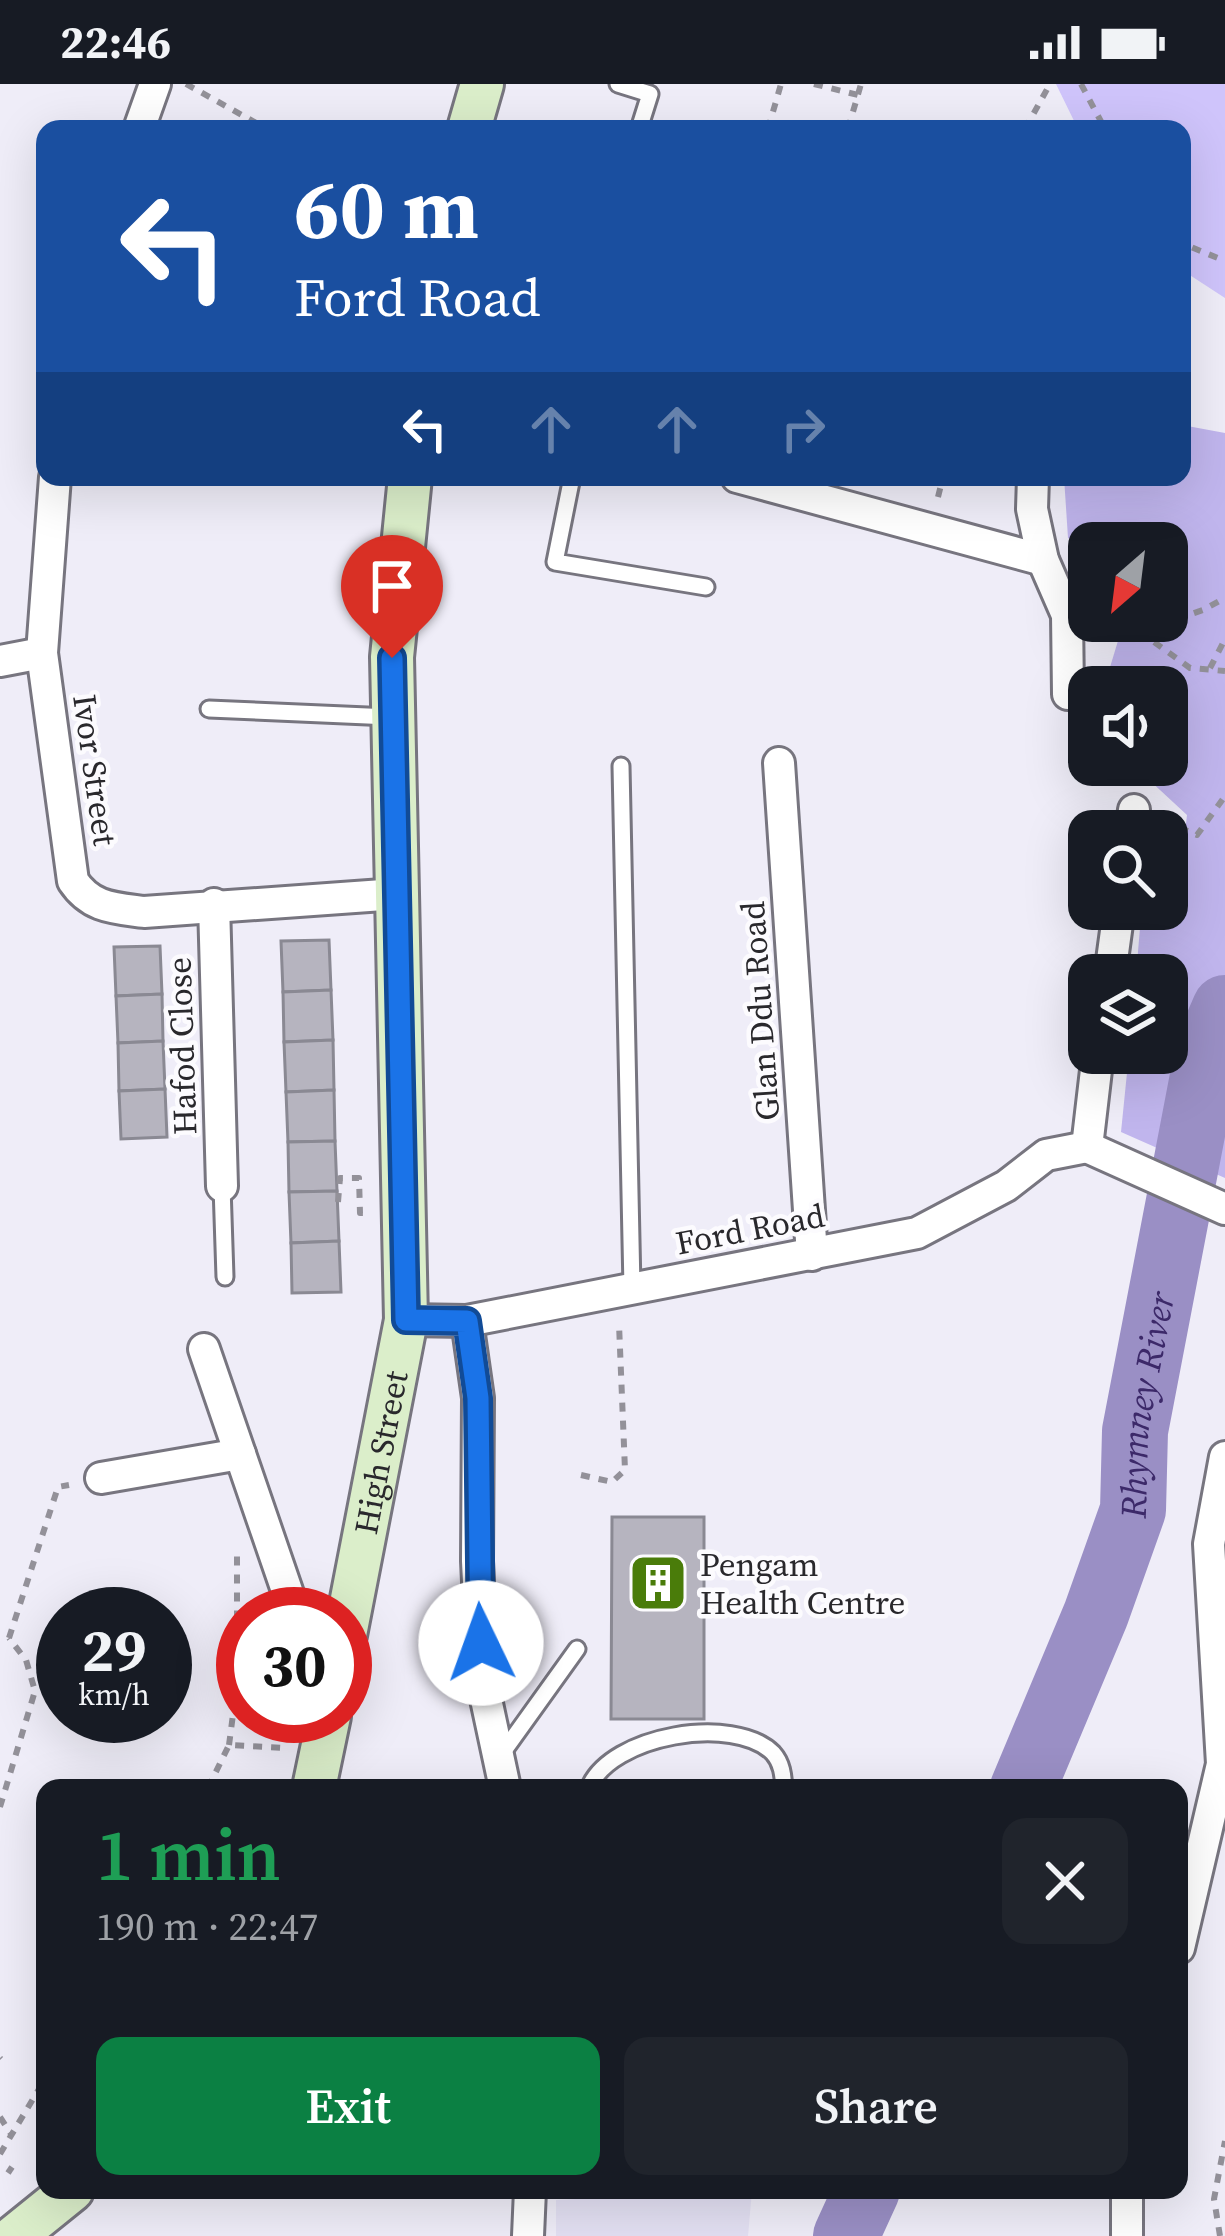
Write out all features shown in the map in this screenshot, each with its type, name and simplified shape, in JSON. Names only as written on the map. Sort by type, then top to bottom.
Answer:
[{"type":"main road","points":[[474,120],[482,84]]},
{"type":"main road","name":"High Street","points":[[354,1587],[406,1320],[392,658],[409,486]]},
{"type":"street","points":[[142,120],[155,84]]},
{"type":"street","name":"Ivor Street","points":[[54,486],[42,653],[73,881],[84,897],[103,907],[144,912],[397,894]]},
{"type":"street","points":[[800,486],[1043,560]]},
{"type":"street","points":[[1033,486],[1032,509],[1043,560],[1067,614],[1068,694]]},
{"type":"street","points":[[0,661],[42,653]]},
{"type":"street","name":"Glan Ddu Road","points":[[779,763],[812,1255]]},
{"type":"street","name":"Hafod Close","points":[[214,904],[222,1186]]},
{"type":"street","points":[[1099,1074],[1101,1153],[1225,1209]]},
{"type":"street","name":"Ford Road","points":[[406,1320],[467,1321],[917,1233],[1006,1186],[1046,1155],[1101,1153]]},
{"type":"street","points":[[467,1321],[478,1398],[477,1561],[483,1685],[502,1773]]},
{"type":"street","points":[[204,1349],[286,1587]]},
{"type":"street","points":[[101,1478],[240,1454]]},
{"type":"street","points":[[1188,1905],[1222,1764],[1209,1544],[1225,1457]]},
{"type":"street","points":[[527,2236],[529,2199]]},
{"type":"street","points":[[1127,2199],[1127,2236]]},
{"type":"lane","points":[[618,84],[650,94],[642,120]]},
{"type":"lane","points":[[570,486],[555,562],[706,587]]},
{"type":"lane","points":[[209,709],[393,717]]},
{"type":"lane","points":[[621,766],[625,1289]]},
{"type":"lane","points":[[222,1186],[224,1277]]},
{"type":"lane","points":[[502,1773],[577,1649]]},
{"type":"lane","points":[[595,1779],[609,1760],[630,1747],[662,1736],[718,1735],[750,1741],[772,1752],[783,1779]]},
{"type":"path","points":[[186,84],[251,120]]},
{"type":"path","points":[[770,120],[781,84]]},
{"type":"path","points":[[814,84],[858,95]]},
{"type":"path","points":[[851,120],[861,84]]},
{"type":"path","points":[[1030,120],[1050,84]]},
{"type":"path","points":[[1082,84],[1100,120]]},
{"type":"path","points":[[1191,248],[1225,261]]},
{"type":"path","points":[[1188,615],[1225,598]]},
{"type":"path","points":[[1209,669],[1225,640]]},
{"type":"path","points":[[1158,642],[1190,668],[1225,670]]},
{"type":"path","points":[[1188,833],[1197,835],[1225,796]]},
{"type":"path","points":[[338,1202],[340,1178],[358,1178],[360,1213],[374,1213]]},
{"type":"path","points":[[581,1475],[612,1482],[625,1470],[625,1289]]},
{"type":"path","points":[[0,1807],[35,1691],[26,1660],[5,1639],[58,1487],[101,1478]]},
{"type":"path","points":[[213,1779],[230,1745],[237,1684],[236,1553],[266,1528]]},
{"type":"path","points":[[230,1745],[322,1751]]},
{"type":"path","points":[[0,2154],[36,2094]]},
{"type":"path","points":[[0,2116],[11,2134]]},
{"type":"path","points":[[1220,2236],[1214,2199],[1225,2141]]},
{"type":"shaded area","points":[[1056,84],[1225,84],[1225,298],[1191,276],[1191,120],[1074,120]]},
{"type":"shaded area","points":[[1191,427],[1225,433],[1225,1178],[1121,1132],[1127,1074],[1188,1074],[1188,954],[1138,954],[1140,930],[1188,930],[1188,810],[1182,810],[1156,786],[1188,786],[1188,666],[1110,666],[1118,642],[1188,642],[1188,522],[1068,522],[1068,538],[1065,486],[1191,486]]},
{"type":"shaded area","points":[[751,2199],[748,2236],[556,2236],[556,2200]]},
{"type":"building","points":[[329,940],[331,990],[283,992],[281,941]]},
{"type":"building","points":[[160,946],[162,994],[116,996],[114,947]]},
{"type":"building","points":[[331,990],[333,1040],[284,1042],[283,992]]},
{"type":"building","points":[[162,994],[163,1041],[118,1043],[116,996]]},
{"type":"building","points":[[333,1040],[334,1090],[286,1092],[284,1042]]},
{"type":"building","points":[[163,1041],[165,1089],[119,1091],[118,1043]]},
{"type":"building","points":[[165,1089],[167,1137],[121,1139],[119,1091]]},
{"type":"building","points":[[334,1090],[335,1141],[288,1142],[286,1092]]},
{"type":"building","points":[[335,1141],[337,1191],[289,1192],[288,1142]]},
{"type":"building","points":[[337,1191],[339,1241],[291,1243],[289,1192]]},
{"type":"building","points":[[339,1241],[341,1292],[292,1293],[291,1243]]},
{"type":"building","name":"Pengam Health Centre","points":[[612,1517],[704,1517],[704,1719],[611,1719]]},
{"type":"waterway","name":"Rhymney River","points":[[1027,1779],[1096,1614],[1133,1510],[1135,1431],[1209,1045],[1225,1008]]},
{"type":"waterway","name":"Rhymney River","points":[[846,2236],[863,2199]]},
{"type":"place","name":"Pengam Health Centre","points":[[658,1583]]},
{"type":"route","points":[[392,658],[406,1320],[467,1321],[478,1398],[481,1643]]}]
